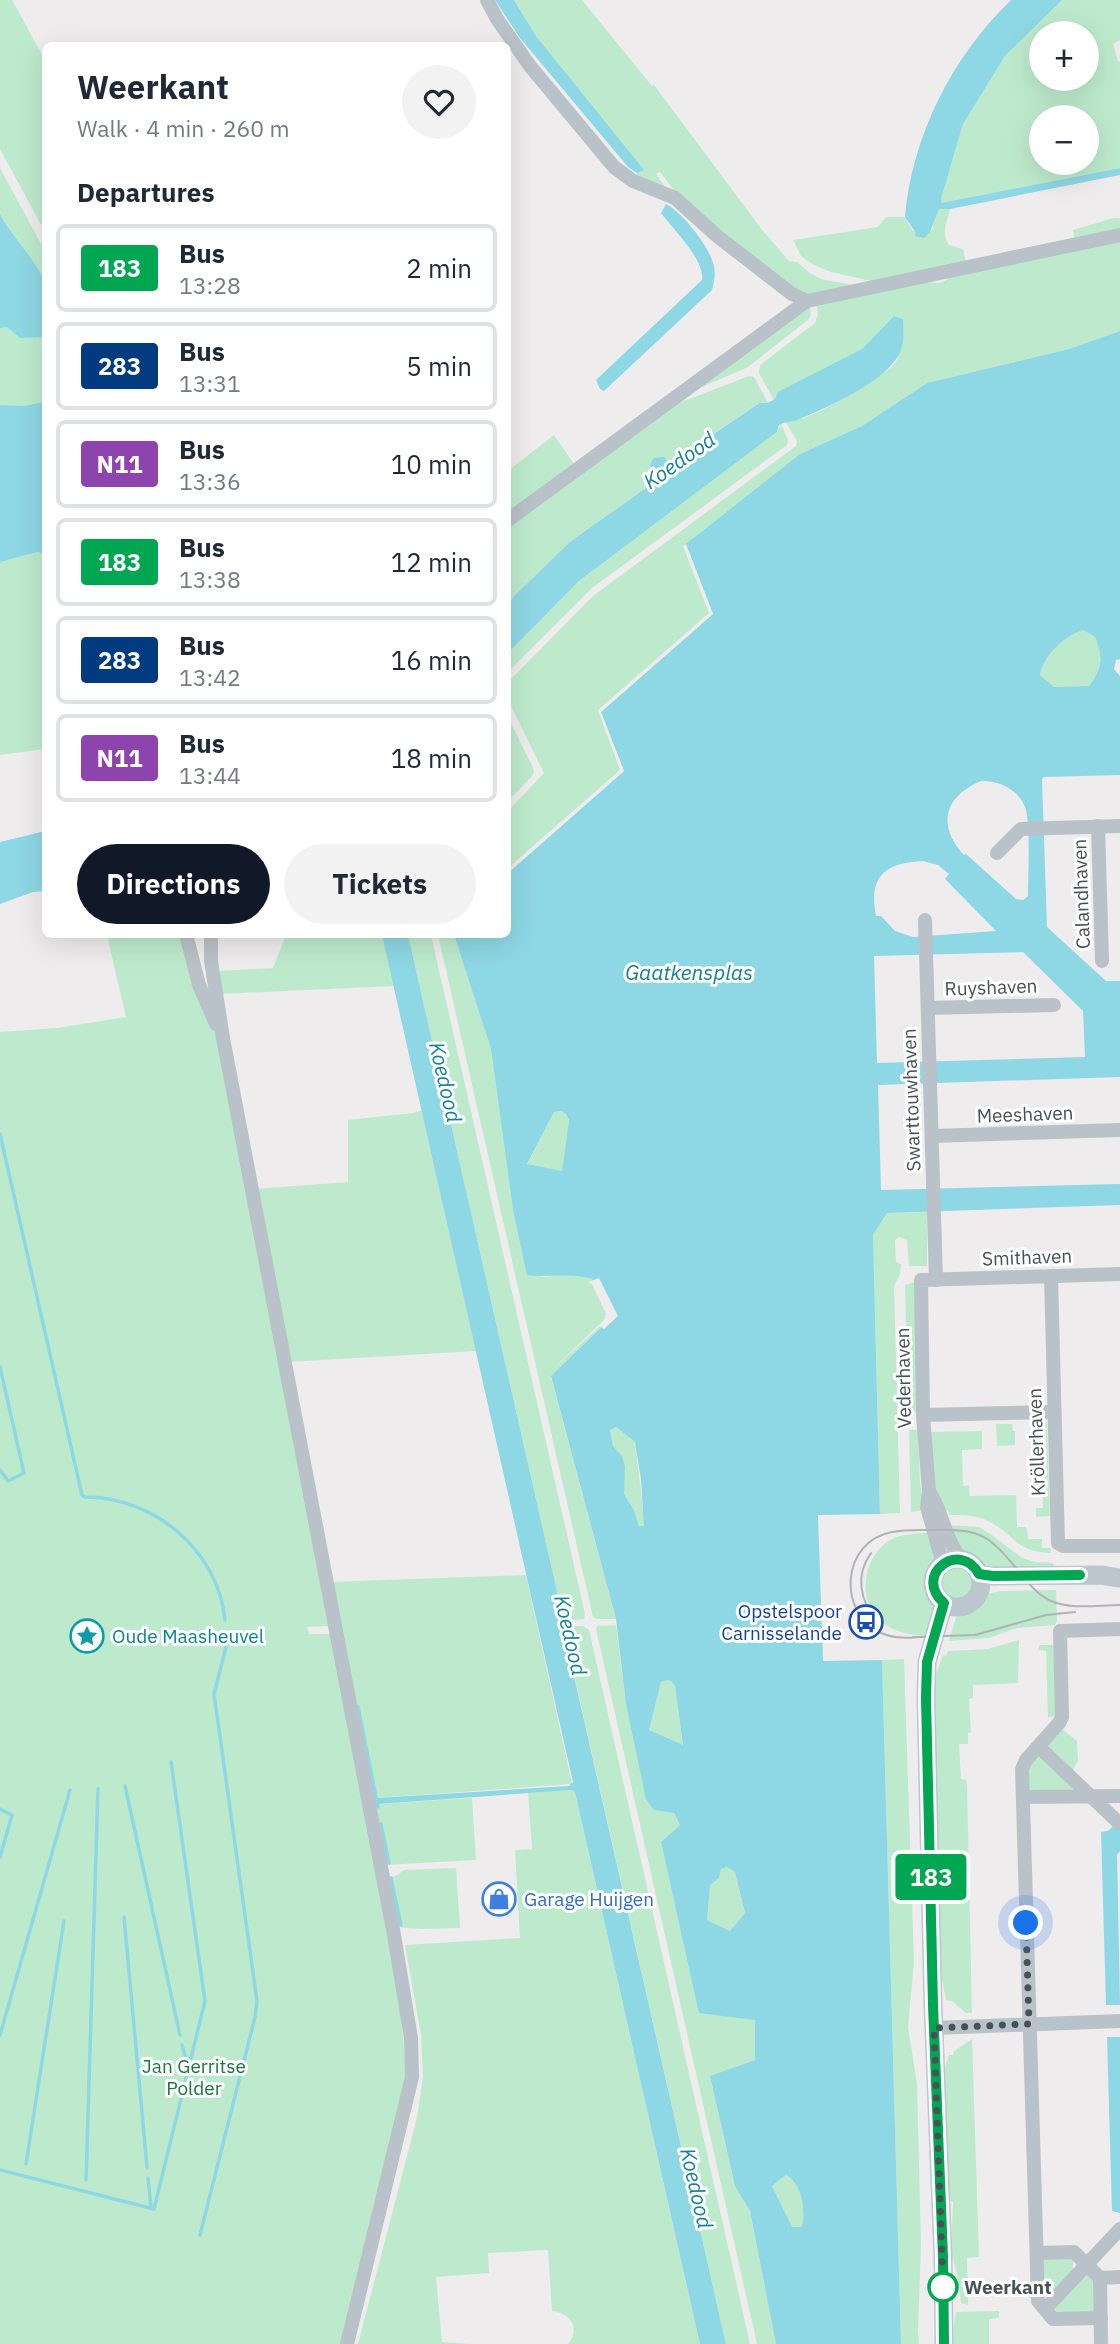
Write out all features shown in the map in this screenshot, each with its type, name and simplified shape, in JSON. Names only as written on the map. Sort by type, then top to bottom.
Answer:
[{"type":"street","points":[[487,0],[530,66],[614,167],[633,181],[675,198],[717,236],[792,295],[807,302]]},
{"type":"street","points":[[511,518],[807,302],[1120,235]]},
{"type":"street","name":"Calandhaven","points":[[1098,826],[1102,961]]},
{"type":"street","points":[[997,853],[1018,830],[1120,826]]},
{"type":"street","name":"Swarttouwhaven","points":[[926,926],[936,1280]]},
{"type":"street","points":[[187,938],[199,985],[223,1038]]},
{"type":"street","points":[[211,938],[211,961],[223,1038],[394,1935],[411,2038],[412,2077],[347,2344]]},
{"type":"street","name":"Ruyshaven","points":[[928,1008],[1054,1004]]},
{"type":"street","name":"Meeshaven","points":[[932,1136],[1120,1130]]},
{"type":"street","name":"Smithaven","points":[[936,1280],[1120,1273]]},
{"type":"street","name":"Kröllerhaven","points":[[1051,1276],[1058,1543],[1063,1546],[1120,1546]]},
{"type":"street","name":"Vederhaven","points":[[936,1280],[920,1280],[923,1415],[929,1491],[937,1504],[953,1549],[952,1562]]},
{"type":"street","points":[[923,1415],[1054,1412]]},
{"type":"street","points":[[979,1583],[972,1565],[952,1562],[937,1569],[933,1584],[938,1598],[950,1605],[971,1603],[979,1583],[993,1576],[1101,1575],[1118,1578]]},
{"type":"street","points":[[944,2344],[926,1698],[928,1678],[950,1605]]},
{"type":"street","points":[[1101,2318],[1053,2319],[1038,2301],[1022,1769],[1026,1760],[1062,1717],[1060,1630],[1120,1629]]},
{"type":"street","points":[[1039,1747],[1085,1795],[1118,1822]]},
{"type":"street","points":[[1023,1797],[1120,1796]]},
{"type":"street","points":[[934,2028],[1120,2021]]},
{"type":"street","points":[[1045,2309],[1120,2230]]},
{"type":"street","points":[[1037,2253],[1074,2252],[1100,2278],[1101,2344]]},
{"type":"street","points":[[1100,2278],[1120,2277]]},
{"type":"green space","points":[[0,0],[12,0],[42,55],[42,226],[0,149]]},
{"type":"green space","points":[[514,0],[582,0],[652,86],[654,85],[763,231],[789,261],[797,262],[821,279],[853,285],[810,294],[796,291],[680,198],[660,172],[656,174],[667,190],[636,179],[637,173],[643,170],[536,36]]},
{"type":"green space","points":[[1062,0],[1120,0],[1120,40],[1113,44],[1120,62],[1120,168],[1099,172],[1099,105],[1029,105],[1029,175],[1085,175],[942,204],[941,199],[963,124],[1005,56],[1029,32],[1029,91],[1099,91],[1099,21],[1041,21]]},
{"type":"green space","points":[[0,168],[42,246],[42,749],[0,755]]},
{"type":"green space","points":[[938,209],[950,209],[945,231],[946,240],[949,245],[963,249],[966,263],[871,281],[831,272],[814,265],[801,256],[793,240],[878,227],[886,217],[905,217],[912,230],[925,235],[932,229]]},
{"type":"green space","points":[[1120,218],[1120,230],[1075,240],[1073,230]]},
{"type":"green space","points":[[1120,240],[1120,331],[1069,349],[927,383],[862,426],[800,454],[624,771],[511,870],[511,808],[544,773],[511,706],[511,679],[593,596],[796,446],[797,441],[786,422],[811,415],[840,400],[892,367],[897,360],[903,319],[894,316],[862,349],[774,400],[759,373],[760,365],[815,323],[817,306],[920,282],[940,283],[950,278]]},
{"type":"green space","points":[[810,308],[809,319],[748,367],[695,390]]},
{"type":"green space","points":[[749,376],[754,377],[768,403],[758,403],[673,462],[650,464],[652,476],[649,486],[571,541],[511,599],[511,523],[671,406]]},
{"type":"green space","points":[[781,424],[788,440],[787,445],[592,588],[511,669],[511,650],[579,581],[777,432]]},
{"type":"green space","points":[[554,435],[574,464],[511,511],[511,469]]},
{"type":"green space","points":[[1083,630],[1095,637],[1098,644],[1100,662],[1097,673],[1089,686],[1054,687],[1040,675],[1042,667],[1050,653],[1062,642]]},
{"type":"green space","points":[[511,723],[534,770],[533,775],[511,798]]},
{"type":"green space","name":"Jan Gerritse Polder","points":[[108,938],[184,938],[218,1040],[329,1626],[307,1627],[309,1634],[331,1634],[398,1984],[407,2079],[342,2344],[0,2344],[0,1032],[58,1028],[126,1017]]},
{"type":"green space","points":[[285,938],[383,938],[394,986],[220,994],[217,971],[273,968]]},
{"type":"green space","points":[[409,938],[432,938],[585,1614],[584,1619],[562,1621]]},
{"type":"green space","points":[[439,938],[455,938],[491,1049],[513,1210],[542,1277],[576,1274],[592,1279],[608,1321],[551,1377],[616,1619],[593,1617]]},
{"type":"green space","points":[[422,1110],[476,1351],[287,1362],[255,1189],[348,1182],[348,1120]]},
{"type":"green space","points":[[554,1112],[566,1113],[569,1120],[562,1171],[527,1165]]},
{"type":"green space","points":[[927,1212],[927,1266],[909,1266],[907,1240],[899,1237],[895,1240],[896,1262],[901,1264],[894,1286],[900,1513],[880,1514],[873,1235],[887,1213]]},
{"type":"green space","points":[[915,1282],[918,1412],[913,1412],[908,1406],[905,1285]]},
{"type":"green space","points":[[1047,1422],[1050,1516],[1036,1517],[1036,1508],[1043,1508],[1041,1430],[1033,1430],[1033,1423]]},
{"type":"green space","points":[[996,1424],[1012,1424],[1015,1445],[997,1446]]},
{"type":"green space","points":[[616,1427],[635,1442],[645,1526],[639,1526],[634,1510],[624,1494],[622,1456],[613,1446],[610,1429]]},
{"type":"green space","points":[[909,1430],[918,1430],[924,1510],[911,1512]]},
{"type":"green space","points":[[982,1431],[982,1449],[962,1450],[963,1486],[969,1485],[970,1496],[1016,1495],[1017,1527],[1027,1529],[1028,1539],[1042,1539],[1042,1548],[1051,1548],[1051,1553],[1030,1550],[984,1519],[950,1515],[948,1510],[944,1511],[932,1477],[929,1432]]},
{"type":"green space","points":[[949,1525],[979,1527],[1022,1558],[1053,1563],[1055,1571],[983,1568],[964,1554]]},
{"type":"green space","points":[[933,1532],[937,1559],[929,1579],[935,1606],[930,1635],[899,1631],[883,1623],[869,1604],[866,1592],[868,1568],[873,1557],[890,1540],[905,1535]]},
{"type":"green space","points":[[957,1568],[963,1569],[971,1577],[971,1589],[963,1597],[957,1598],[951,1597],[943,1589],[942,1583],[943,1577],[951,1569]]},
{"type":"green space","points":[[526,1575],[572,1784],[377,1798],[378,1804],[472,1798],[476,1860],[384,1865],[330,1582]]},
{"type":"green space","points":[[1056,1590],[1055,1625],[1017,1628],[989,1638],[949,1641],[956,1617],[988,1594],[1000,1591]]},
{"type":"green space","points":[[616,1625],[626,1704],[654,1810],[674,1813],[680,1825],[661,1842],[680,1925],[755,2019],[755,2060],[710,2076],[735,2186],[750,2211],[776,2344],[757,2344],[596,1629],[597,1626]]},
{"type":"green space","points":[[563,1626],[583,1626],[589,1630],[750,2344],[726,2344]]},
{"type":"green space","points":[[1019,1640],[1018,1683],[973,1685],[973,1698],[969,1699],[971,1732],[968,1733],[968,1744],[959,1744],[961,1779],[966,1780],[967,1786],[972,2013],[966,2013],[952,2001],[946,2000],[938,1959],[934,1679],[943,1655],[946,1656],[948,1651],[988,1649]]},
{"type":"green space","points":[[1040,1645],[1056,1645],[1058,1716],[1048,1717],[1046,1651],[1038,1650]]},
{"type":"green space","points":[[904,1659],[914,1962],[908,2027],[917,2084],[921,2245],[919,2344],[901,2344],[882,1660]]},
{"type":"green space","points":[[668,1680],[675,1686],[683,1746],[649,1730],[661,1682]]},
{"type":"green space","points":[[1062,1729],[1077,1741],[1078,1761],[1072,1771],[1073,1789],[1029,1791],[1028,1767]]},
{"type":"green space","points":[[575,1792],[700,2344],[568,2344],[574,2327],[569,2318],[552,2311],[548,2250],[488,2253],[489,2273],[436,2277],[442,2342],[470,2344],[358,2344],[417,2118],[423,2077],[421,2035],[405,1945],[520,1938],[515,1850],[532,1849],[528,1793]]},
{"type":"green space","points":[[727,1867],[735,1872],[745,1913],[730,1931],[707,1920],[710,1885],[719,1878],[721,1869]]},
{"type":"green space","points":[[456,1868],[460,1928],[396,1927],[387,1878],[404,1870]]},
{"type":"green space","points":[[972,2039],[979,2257],[967,2258],[968,2305],[961,2303],[951,2252],[953,2202],[950,2201],[943,2075],[949,2055],[953,2055],[954,2051]]},
{"type":"green space","points":[[786,2175],[796,2185],[802,2198],[803,2227],[792,2228],[772,2186]]},
{"type":"green space","points":[[1070,2257],[1073,2260],[1073,2270],[1088,2273],[1095,2280],[1095,2310],[1092,2312],[1058,2313],[1052,2307],[1049,2294],[1044,2295],[1043,2259]]},
{"type":"green space","points":[[999,2311],[999,2318],[989,2319],[989,2344],[951,2344],[956,2312]]},
{"type":"water","points":[[495,0],[514,0],[536,36],[644,170],[637,173],[628,167],[520,38]]},
{"type":"water","points":[[1011,0],[1062,0],[1041,21],[1029,21],[1029,32],[1005,56],[963,124],[942,203],[1084,175],[1099,175],[1099,172],[1120,168],[1120,175],[939,209],[930,232],[924,238],[915,236],[916,233],[905,217],[916,157],[926,128],[953,72],[990,22]]},
{"type":"water","points":[[666,204],[687,222],[712,259],[715,270],[712,290],[604,391],[596,380],[702,280],[702,272],[694,254],[661,213]]},
{"type":"water","points":[[0,214],[42,276],[42,337],[20,338],[7,327],[0,328]]},
{"type":"water","name":"Koedood","points":[[894,316],[903,319],[901,350],[885,372],[841,400],[800,419],[779,425],[777,432],[579,581],[511,650],[511,599],[571,541],[649,486],[652,476],[650,464],[654,458],[664,457],[673,462],[759,403],[775,399],[778,392],[862,349]]},
{"type":"water","name":"Gaatkensplas","points":[[1120,331],[1120,659],[1116,660],[1114,669],[1120,676],[1120,775],[1042,779],[1047,927],[1106,981],[1120,981],[1120,1077],[878,1085],[881,1190],[1120,1184],[1120,1205],[887,1213],[873,1235],[880,1514],[818,1515],[823,1661],[882,1660],[901,2344],[776,2344],[750,2211],[735,2186],[710,2076],[755,2060],[755,2020],[699,2013],[661,1842],[680,1825],[674,1813],[654,1810],[646,1799],[626,1704],[616,1619],[551,1376],[608,1321],[592,1279],[527,1275],[513,1210],[491,1049],[455,938],[511,938],[511,870],[624,771],[601,712],[713,614],[686,544],[800,454],[862,426],[927,383],[1069,349]],"holes":[[[1083,630],[1095,637],[1100,662],[1097,673],[1089,686],[1054,687],[1040,675],[1042,668],[1056,648],[1068,637]],[[981,781],[1001,784],[1013,791],[1025,807],[1029,850],[1028,896],[1023,900],[1016,899],[964,855],[955,844],[950,833],[948,812],[952,803],[969,787]],[[923,861],[938,865],[949,874],[945,879],[996,931],[913,937],[895,931],[881,916],[876,916],[874,902],[878,881],[890,868]],[[1023,952],[1083,1011],[1085,1057],[877,1063],[874,956]],[[561,1111],[569,1120],[562,1171],[527,1164],[554,1112]],[[616,1427],[635,1442],[644,1526],[639,1526],[634,1510],[624,1494],[625,1466],[622,1456],[613,1446],[610,1430]],[[668,1680],[675,1686],[683,1745],[649,1730],[661,1682]],[[727,1867],[735,1872],[745,1913],[730,1931],[707,1920],[710,1885],[719,1878],[721,1869]],[[786,2175],[796,2185],[802,2198],[802,2227],[792,2227],[772,2186]]]},
{"type":"water","points":[[42,403],[42,553],[37,552],[0,562],[0,405],[24,406]]},
{"type":"water","points":[[42,832],[42,891],[0,904],[0,842]]},
{"type":"water","points":[[383,938],[409,938],[726,2344],[700,2344],[575,1792],[572,1790],[378,1804],[377,1798],[569,1786],[573,1782]]},
{"type":"water","points":[[1120,1819],[1120,1851],[1117,1855],[1120,2005],[1106,2005],[1101,1832],[1108,1831]]},
{"type":"water","points":[[1107,2037],[1120,2037],[1120,2213],[1112,2211]]},
{"type":"pier","points":[[686,544],[713,614],[601,712],[624,771],[511,870],[511,865],[620,770],[598,710],[709,613],[683,546]]},
{"type":"pier","points":[[599,1278],[618,1316],[604,1329],[600,1326],[549,1373],[604,1320],[606,1314],[592,1284],[588,1282]]},
{"type":"waterway","points":[[0,1134],[82,1495],[135,1506],[158,1517],[178,1532],[196,1550],[210,1571],[220,1595],[225,1620]]},
{"type":"waterway","points":[[0,1367],[24,1473],[8,1481],[0,1470]]},
{"type":"waterway","points":[[200,2235],[257,2001],[214,1694],[226,1647]]},
{"type":"waterway","points":[[358,1707],[378,1807]]},
{"type":"waterway","points":[[0,2170],[154,2209],[205,2001],[171,1762]]},
{"type":"waterway","points":[[125,1786],[180,2035]]},
{"type":"waterway","points":[[86,2180],[98,1789]]},
{"type":"waterway","points":[[0,2035],[70,1790]]},
{"type":"waterway","points":[[0,1809],[12,1815],[0,1857]]},
{"type":"waterway","points":[[381,1824],[389,1863]]},
{"type":"waterway","points":[[391,1878],[401,1925]]},
{"type":"waterway","points":[[124,1917],[147,2167]]},
{"type":"waterway","points":[[26,2164],[64,1921]]},
{"type":"waterway","points":[[182,2045],[188,2066]]},
{"type":"waterway","points":[[148,2178],[151,2207]]},
{"type":"tram line","points":[[924,1637],[907,1638],[881,1633],[867,1623],[857,1610],[851,1578],[855,1562],[863,1549],[875,1538],[908,1530],[972,1532],[990,1541],[1041,1595],[1051,1601],[1076,1606],[1120,1605]]},
{"type":"tram line","points":[[871,1553],[861,1579],[863,1596],[876,1620]]},
{"type":"tram line","points":[[913,1637],[975,1635],[1046,1615],[1075,1612]]},
{"type":"bus line","name":"183","points":[[944,2344],[926,1698],[927,1662],[944,1603],[934,1591],[934,1576],[943,1564],[955,1559],[972,1565],[979,1574],[993,1576],[1080,1575]]},
{"type":"place","name":"Opstelspoor Carnisselande","points":[[866,1622]]},
{"type":"place","name":"Oude Maasheuvel","points":[[87,1636]]},
{"type":"place","name":"Garage Huijgen","points":[[499,1899]]},
{"type":"place","name":"Weerkant","points":[[943,2287]]},
{"type":"route","points":[[943,2287],[934,2028],[1029,2024],[1026,1923]]}]
